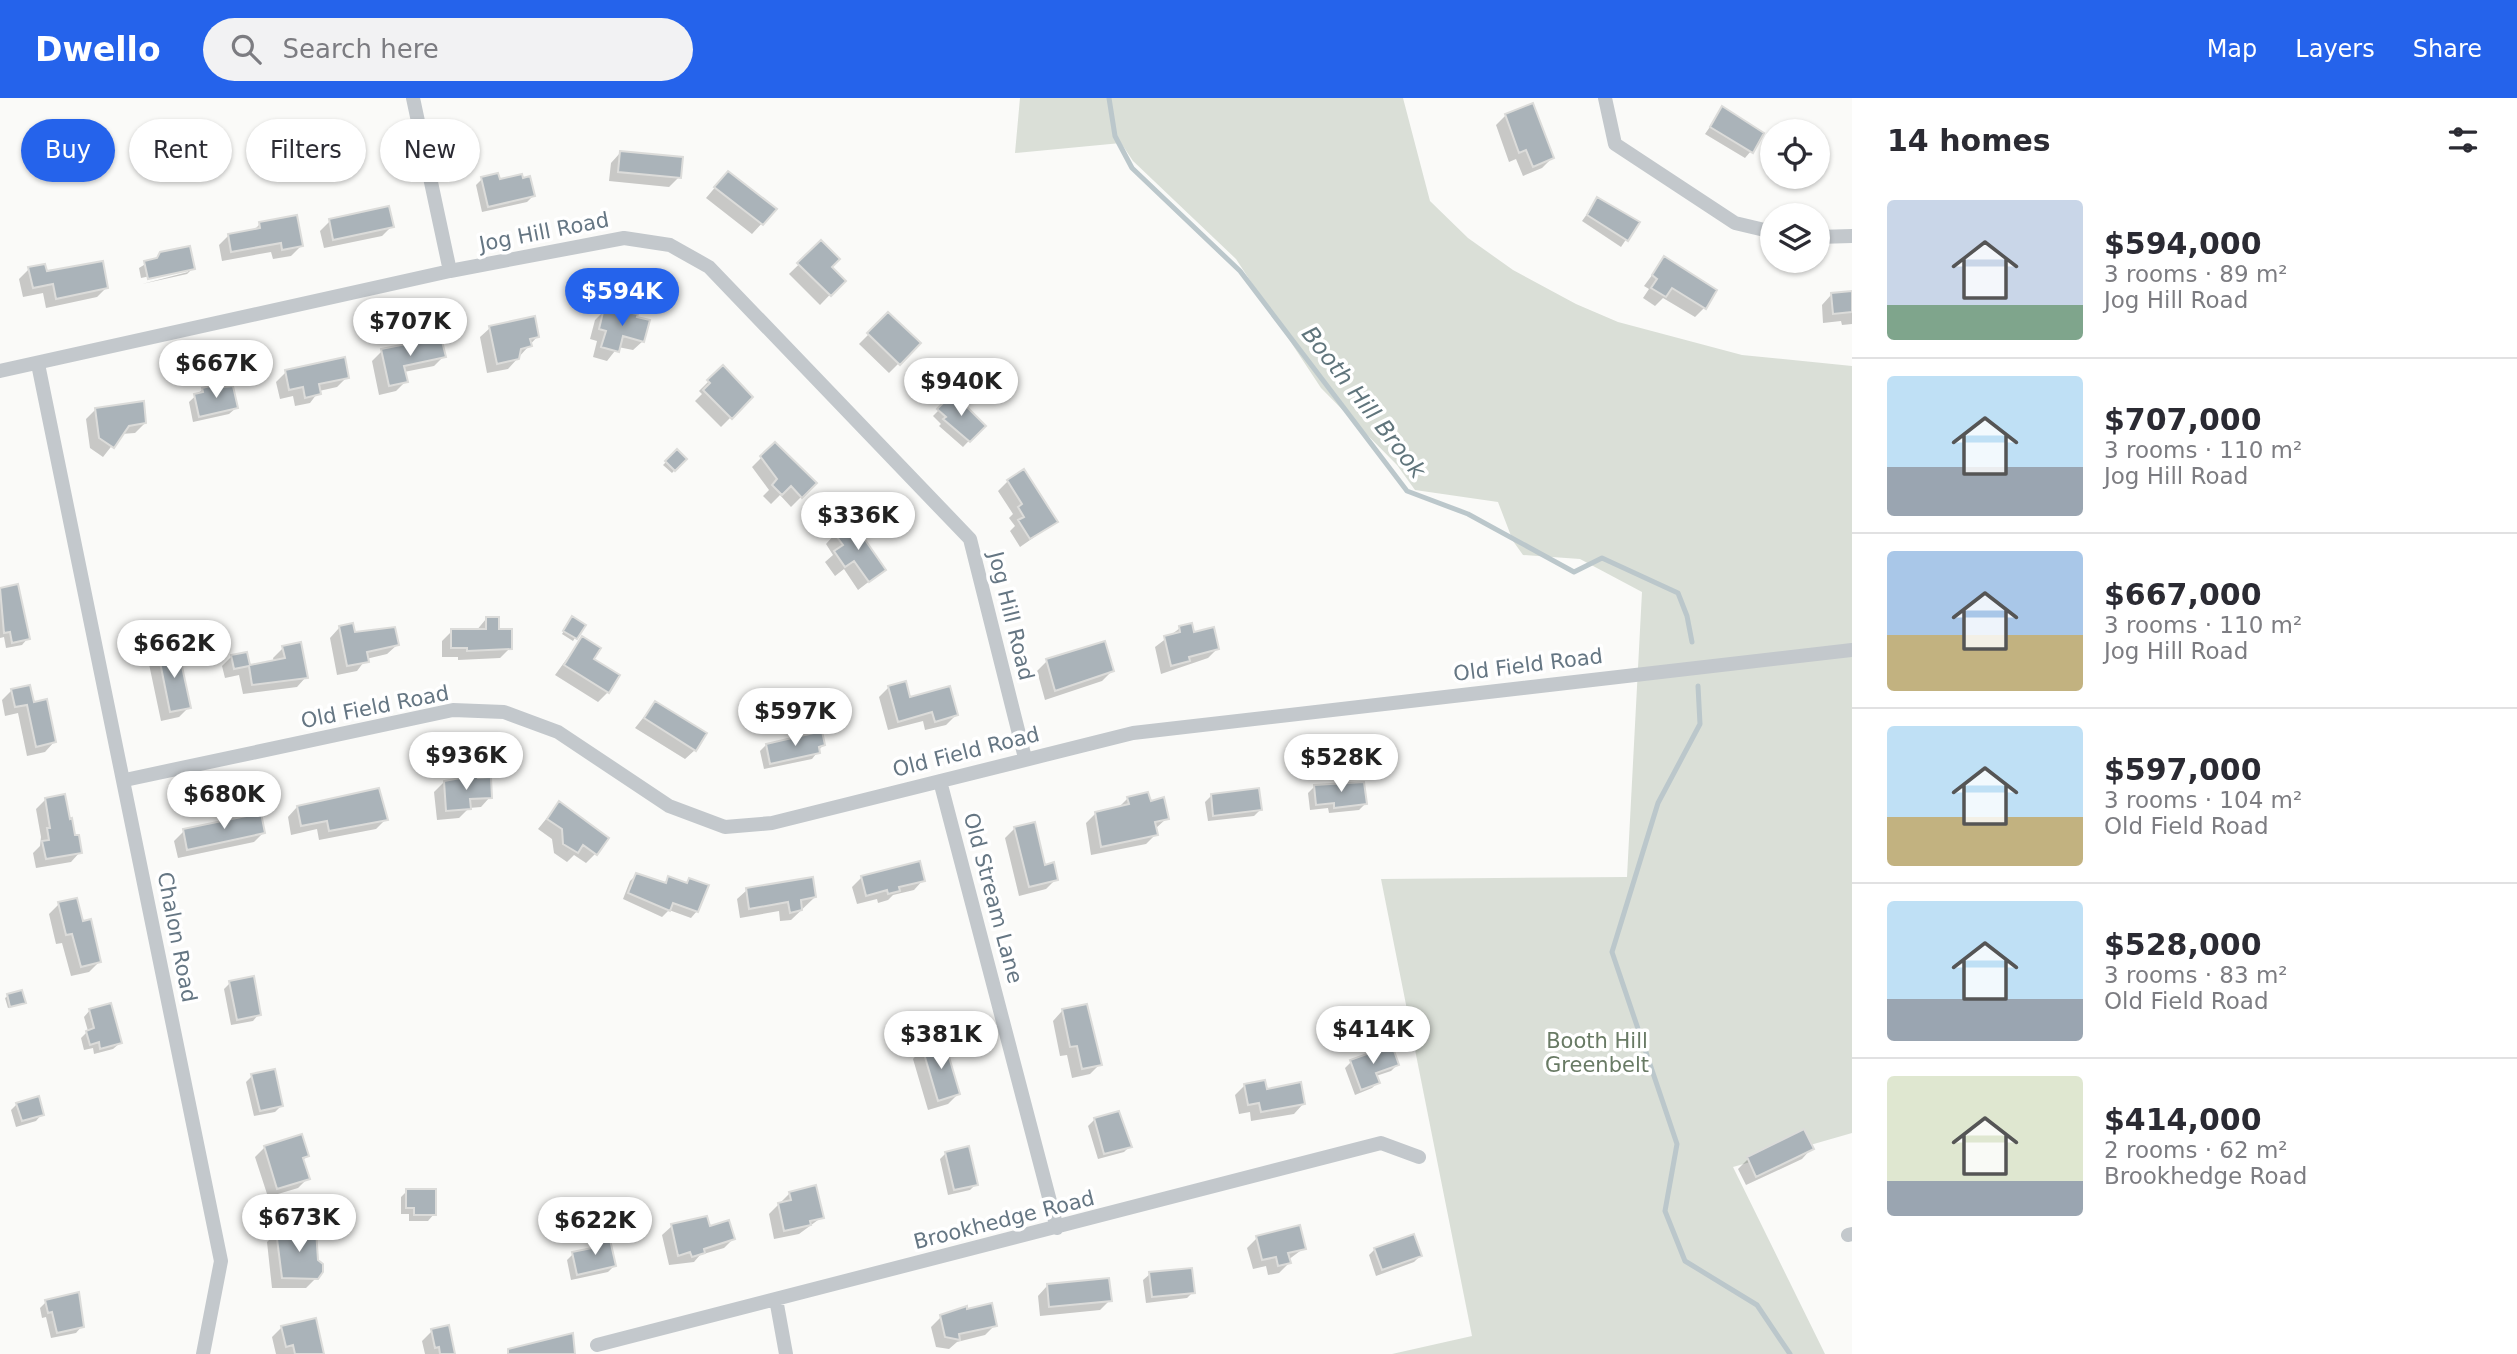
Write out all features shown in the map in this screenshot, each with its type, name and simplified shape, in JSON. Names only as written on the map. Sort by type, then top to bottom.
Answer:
[{"type":"street","points":[[413,98],[450,271]]},
{"type":"street","points":[[1605,98],[1615,144],[1735,223],[1760,229]]},
{"type":"street","points":[[1830,237],[1852,236]]},
{"type":"street","name":"Jog Hill Road","points":[[0,371],[450,271],[624,239],[670,245],[709,267],[970,539],[1025,758]]},
{"type":"street","name":"Chalon Road","points":[[38,364],[221,1261],[203,1354]]},
{"type":"street","name":"Old Field Road","points":[[125,780],[453,710],[504,712],[558,732],[669,806],[725,827],[772,823],[1133,733],[1852,650]]},
{"type":"street","name":"Old Stream Lane","points":[[940,781],[1058,1228]]},
{"type":"street","name":"Brookhedge Road","points":[[597,1345],[1381,1143],[1419,1157]]},
{"type":"street","points":[[776,1300],[786,1354]]},
{"type":"green space","name":"Booth Hill Greenbelt","points":[[1020,98],[1403,98],[1430,201],[1468,238],[1513,270],[1576,304],[1618,322],[1742,355],[1852,366],[1852,1133],[1733,1167],[1825,1354],[1392,1354],[1472,1336],[1381,879],[1627,877],[1642,592],[1580,559],[1523,555],[1513,541],[1498,502],[1415,490],[1397,465],[1321,388],[1236,259],[1133,161],[1121,143],[1015,153]]},
{"type":"building","points":[[1533,103],[1554,158],[1533,167],[1526,150],[1519,153],[1505,114]]},
{"type":"building","points":[[1722,106],[1760,130],[1760,140],[1753,153],[1710,127]]},
{"type":"building","points":[[620,151],[683,157],[681,178],[618,172]]},
{"type":"building","points":[[728,171],[777,209],[763,225],[714,187]]},
{"type":"building","points":[[498,173],[500,179],[522,174],[523,178],[530,176],[535,196],[488,207],[481,177]]},
{"type":"building","points":[[1597,197],[1640,222],[1628,241],[1587,215]]},
{"type":"building","points":[[389,206],[394,227],[333,240],[329,219]]},
{"type":"building","points":[[297,215],[303,246],[282,250],[281,243],[231,252],[228,234],[260,228],[259,222]]},
{"type":"building","points":[[821,240],[840,259],[832,267],[846,281],[831,296],[797,263]]},
{"type":"building","points":[[190,246],[195,269],[148,279],[144,261],[157,258],[160,252]]},
{"type":"building","points":[[1664,256],[1717,290],[1706,309],[1672,288],[1666,297],[1651,288],[1657,279],[1652,275]]},
{"type":"building","points":[[103,261],[108,288],[56,299],[53,284],[33,288],[28,267],[45,264],[47,271]]},
{"type":"building","points":[[1852,291],[1852,312],[1833,314],[1831,293]]},
{"type":"building","points":[[604,308],[638,314],[637,317],[650,320],[644,342],[623,336],[619,352],[601,347],[606,331],[599,329]]},
{"type":"building","points":[[888,312],[921,343],[900,365],[867,333]]},
{"type":"building","points":[[535,316],[539,337],[530,339],[532,346],[521,349],[519,359],[497,364],[489,326]]},
{"type":"building","points":[[441,337],[446,357],[404,366],[408,382],[389,386],[381,349]]},
{"type":"building","points":[[345,357],[349,378],[319,384],[321,394],[305,398],[303,387],[289,390],[285,370]]},
{"type":"building","points":[[723,365],[753,397],[732,419],[703,390],[710,383],[707,380]]},
{"type":"building","points":[[223,383],[224,387],[233,386],[238,408],[199,417],[194,394],[203,392],[202,388]]},
{"type":"building","points":[[953,393],[986,426],[970,442],[943,419],[946,417],[937,409]]},
{"type":"building","points":[[144,401],[146,423],[129,426],[114,448],[99,438],[95,408]]},
{"type":"building","points":[[775,442],[817,483],[802,498],[791,486],[782,495],[772,485],[777,479],[760,456]]},
{"type":"building","points":[[677,449],[687,459],[675,471],[665,461]]},
{"type":"building","points":[[1024,469],[1058,522],[1030,539],[1018,520],[1024,517],[1018,507],[1022,504],[1007,480]]},
{"type":"building","points":[[852,521],[886,570],[869,582],[854,561],[845,567],[834,551],[843,545],[834,533]]},
{"type":"building","points":[[18,584],[30,639],[12,643],[10,632],[4,633],[0,588]]},
{"type":"building","points":[[572,616],[586,625],[577,639],[563,631]]},
{"type":"building","points":[[486,617],[499,617],[499,629],[512,629],[512,649],[467,651],[467,648],[451,648],[451,629],[486,629]]},
{"type":"building","points":[[353,623],[355,632],[395,627],[399,645],[367,652],[369,662],[347,666],[339,626]]},
{"type":"building","points":[[1192,623],[1194,632],[1214,627],[1219,649],[1189,657],[1190,661],[1171,666],[1164,636],[1180,632],[1179,626]]},
{"type":"building","points":[[582,636],[601,648],[594,659],[620,675],[609,693],[564,665]]},
{"type":"building","points":[[1105,641],[1114,671],[1055,691],[1046,659]]},
{"type":"building","points":[[301,642],[308,678],[252,685],[249,666],[234,669],[231,655],[247,652],[250,665],[285,658],[282,646]]},
{"type":"building","points":[[178,648],[191,708],[170,712],[158,652]]},
{"type":"building","points":[[906,681],[910,697],[950,686],[958,715],[935,722],[932,712],[898,722],[888,686]]},
{"type":"building","points":[[30,685],[34,702],[47,699],[56,742],[36,747],[27,705],[15,707],[11,689]]},
{"type":"building","points":[[655,701],[707,733],[696,751],[644,718]]},
{"type":"building","points":[[822,731],[825,745],[819,747],[820,753],[770,764],[766,744]]},
{"type":"building","points":[[477,775],[478,778],[491,777],[492,798],[470,799],[471,809],[446,811],[444,781]]},
{"type":"building","points":[[1364,782],[1367,804],[1334,808],[1334,803],[1316,805],[1314,785]]},
{"type":"building","points":[[379,788],[388,820],[329,831],[327,821],[301,826],[297,806]]},
{"type":"building","points":[[1259,788],[1262,810],[1213,816],[1211,794]]},
{"type":"building","points":[[1148,792],[1151,801],[1164,797],[1169,819],[1155,822],[1158,835],[1101,847],[1095,812],[1129,804],[1127,797]]},
{"type":"building","points":[[65,794],[70,819],[72,818],[75,835],[79,835],[82,853],[46,859],[42,841],[49,840],[47,828],[50,828],[45,798]]},
{"type":"building","points":[[559,801],[609,838],[597,855],[583,845],[578,853],[563,844],[562,829],[547,819]]},
{"type":"building","points":[[261,813],[265,833],[187,850],[183,829]]},
{"type":"building","points":[[1035,822],[1045,865],[1054,862],[1058,880],[1029,887],[1014,827]]},
{"type":"building","points":[[920,861],[925,881],[899,887],[900,891],[888,894],[887,890],[866,896],[861,876]]},
{"type":"building","points":[[636,873],[666,883],[668,876],[687,883],[689,878],[709,885],[698,912],[673,903],[670,911],[628,893]]},
{"type":"building","points":[[813,877],[816,897],[801,900],[802,910],[790,913],[788,902],[749,909],[746,888]]},
{"type":"building","points":[[77,898],[83,921],[91,919],[101,962],[81,967],[72,934],[66,935],[58,902]]},
{"type":"building","points":[[254,976],[261,1015],[237,1020],[229,981]]},
{"type":"building","points":[[22,990],[26,1003],[10,1007],[7,994]]},
{"type":"building","points":[[111,1003],[122,1043],[100,1049],[99,1042],[90,1045],[86,1031],[94,1028],[89,1009]]},
{"type":"building","points":[[1087,1004],[1102,1065],[1082,1069],[1077,1046],[1070,1047],[1062,1009]]},
{"type":"building","points":[[944,1040],[960,1094],[938,1101],[922,1047]]},
{"type":"building","points":[[1392,1045],[1399,1065],[1376,1073],[1380,1083],[1361,1090],[1350,1060]]},
{"type":"building","points":[[275,1069],[283,1106],[260,1111],[251,1074]]},
{"type":"building","points":[[1265,1080],[1267,1089],[1301,1082],[1305,1104],[1261,1112],[1259,1103],[1248,1105],[1244,1084]]},
{"type":"building","points":[[39,1096],[44,1115],[22,1121],[16,1103]]},
{"type":"building","points":[[1119,1111],[1132,1147],[1104,1154],[1094,1118]]},
{"type":"building","points":[[1804,1129],[1814,1149],[1756,1177],[1747,1157]]},
{"type":"building","points":[[302,1134],[309,1156],[303,1158],[310,1179],[277,1189],[264,1146]]},
{"type":"building","points":[[969,1146],[978,1185],[954,1190],[945,1152]]},
{"type":"building","points":[[816,1185],[824,1218],[810,1221],[811,1225],[784,1231],[778,1203],[791,1200],[789,1192]]},
{"type":"building","points":[[406,1189],[436,1189],[436,1215],[414,1215],[414,1208],[406,1208]]},
{"type":"building","points":[[707,1216],[710,1226],[729,1220],[735,1239],[704,1249],[705,1253],[692,1257],[690,1252],[678,1256],[671,1224]]},
{"type":"building","points":[[1300,1225],[1306,1249],[1288,1253],[1291,1263],[1278,1266],[1276,1257],[1262,1260],[1256,1236]]},
{"type":"building","points":[[316,1229],[318,1260],[323,1264],[323,1272],[318,1279],[282,1278],[276,1231]]},
{"type":"building","points":[[1414,1234],[1422,1256],[1382,1270],[1374,1248]]},
{"type":"building","points":[[609,1235],[616,1266],[577,1275],[572,1252],[597,1247],[595,1238]]},
{"type":"building","points":[[1192,1268],[1195,1293],[1152,1297],[1149,1272]]},
{"type":"building","points":[[1109,1278],[1112,1301],[1049,1307],[1047,1284]]},
{"type":"building","points":[[79,1292],[84,1327],[57,1333],[52,1312],[48,1313],[45,1300]]},
{"type":"building","points":[[992,1303],[997,1326],[959,1334],[960,1340],[945,1337],[940,1315],[967,1306],[967,1309]]},
{"type":"building","points":[[316,1318],[324,1354],[295,1354],[293,1345],[286,1347],[281,1326]]},
{"type":"building","points":[[449,1325],[455,1354],[440,1354],[439,1347],[435,1348],[431,1329]]},
{"type":"building","points":[[573,1333],[575,1354],[508,1354],[508,1349]]},
{"type":"waterway","name":"Booth Hill Brook","points":[[1109,98],[1115,136],[1132,168],[1240,271],[1407,491],[1468,514],[1574,572],[1602,558],[1678,593],[1687,616],[1692,642]]},
{"type":"waterway","name":"Booth Hill Brook","points":[[1698,686],[1700,724],[1658,803],[1612,952],[1677,1144],[1665,1211],[1685,1261],[1757,1305],[1790,1354]]}]
